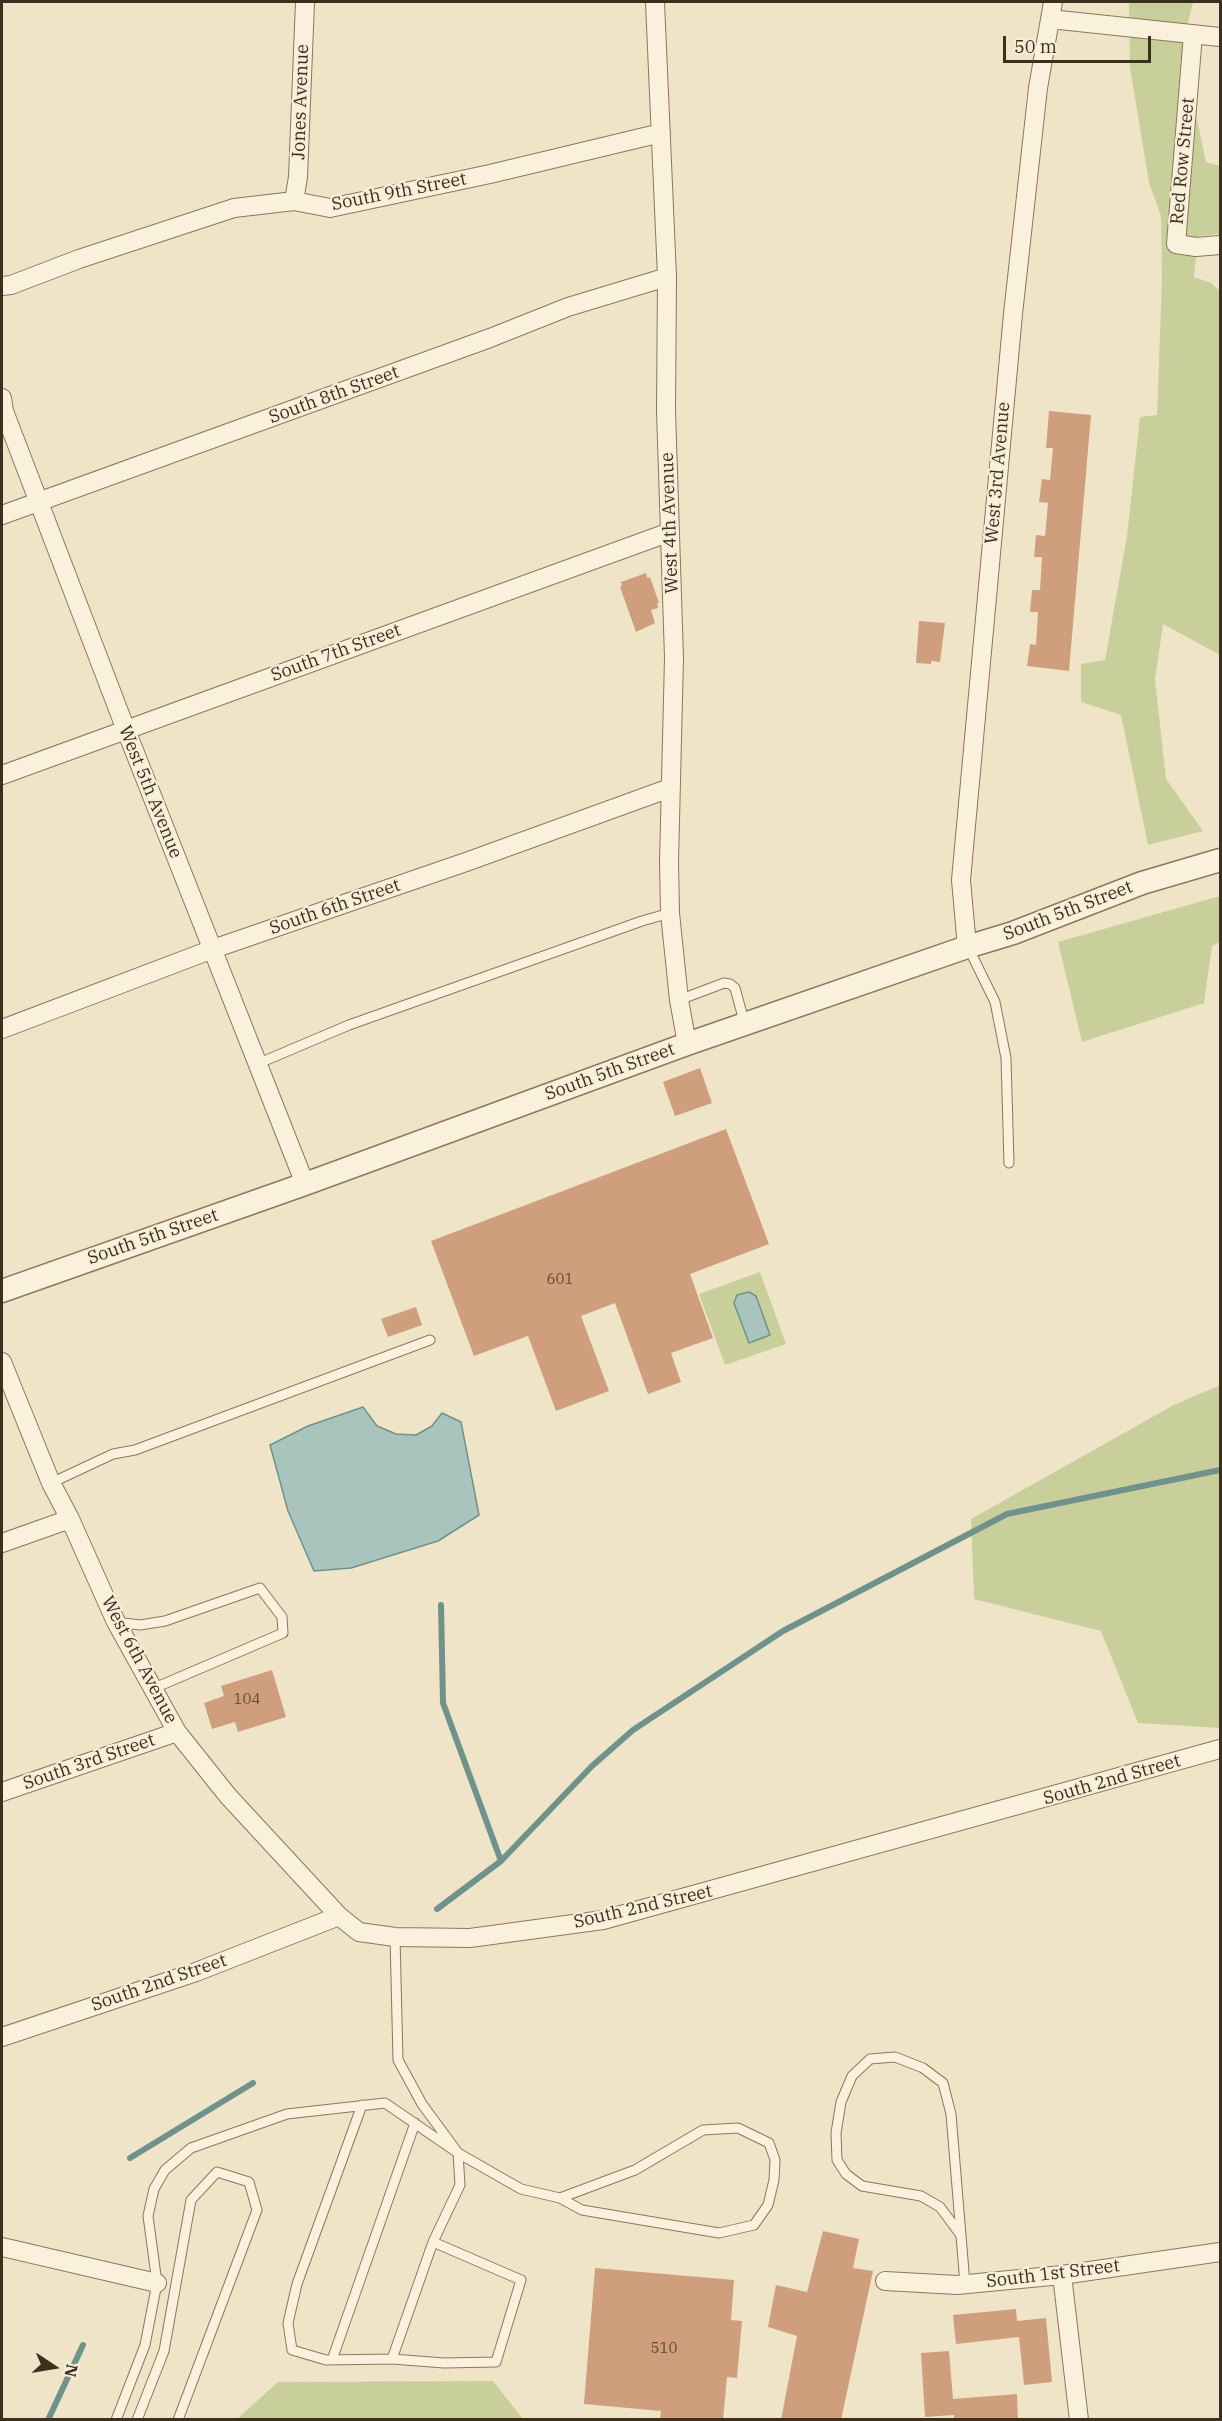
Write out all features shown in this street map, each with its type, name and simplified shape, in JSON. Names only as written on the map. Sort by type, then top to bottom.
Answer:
[{"type":"street","name":"Jones Avenue","points":[[294,201],[298,177],[305,2]]},
{"type":"street","name":"West 4th Avenue","points":[[656,2],[666,277],[666,410],[674,658],[670,788],[670,913],[679,999],[687,1044]]},
{"type":"street","points":[[1051,10],[1221,37]]},
{"type":"street","name":"West 3rd Avenue","points":[[967,947],[961,880],[1012,314],[1038,88],[1051,10]]},
{"type":"street","name":"Red Row Street","points":[[1193,34],[1176,244],[1196,247],[1221,245]]},
{"type":"street","name":"South 9th Street","points":[[2,286],[11,285],[79,259],[234,208],[294,201],[330,208],[490,174],[661,133]]},
{"type":"street","name":"South 8th Street","points":[[2,515],[489,338],[568,307],[666,277]]},
{"type":"street","name":"West 5th Avenue","points":[[2,398],[4,411],[126,730],[305,1184]]},
{"type":"street","name":"South 7th Street","points":[[2,775],[670,532]]},
{"type":"street","name":"South 6th Street","points":[[2,1029],[213,950],[670,788]]},
{"type":"street","name":"South 5th Street","points":[[2,1291],[305,1184],[687,1044],[1013,933],[1142,883],[1221,860]]},
{"type":"street","name":"West 6th Avenue","points":[[2,1362],[51,1483],[70,1519],[116,1622],[177,1732],[228,1796],[339,1916]]},
{"type":"street","points":[[2,1543],[70,1519]]},
{"type":"street","name":"South 3rd Street","points":[[2,1792],[177,1732]]},
{"type":"street","name":"South 2nd Street","points":[[2,2037],[196,1972],[339,1916],[359,1932],[395,1937],[470,1938],[603,1920],[1221,1749]]},
{"type":"street","points":[[2,2247],[157,2283]]},
{"type":"street","name":"South 1st Street","points":[[885,2282],[965,2284],[1062,2276],[1221,2252]]},
{"type":"street","points":[[1062,2276],[1079,2420]]},
{"type":"lane","points":[[257,1064],[349,1025],[670,913]]},
{"type":"lane","points":[[967,947],[994,1002],[1003,1047],[1009,1163]]},
{"type":"lane","points":[[679,999],[724,983],[730,984],[735,988],[745,1025]]},
{"type":"lane","points":[[51,1483],[113,1454],[135,1450],[430,1340]]},
{"type":"lane","points":[[116,1622],[140,1625],[165,1621],[260,1588],[282,1617],[283,1633],[152,1689]]},
{"type":"lane","points":[[392,2359],[433,2242],[460,2185],[458,2153],[422,2104],[398,2060],[395,1937]]},
{"type":"lane","points":[[960,2234],[940,2207],[921,2196],[862,2186],[846,2174],[837,2160],[836,2133],[841,2102],[852,2076],[870,2059],[896,2057],[922,2068],[943,2084],[951,2114],[965,2284]]},
{"type":"lane","points":[[116,2420],[145,2345],[157,2283],[148,2216],[154,2189],[165,2170],[191,2148],[287,2114],[385,2103],[458,2153],[521,2188],[560,2198],[582,2210],[719,2233],[754,2226],[768,2205],[774,2180],[775,2160],[769,2143],[738,2128],[703,2130],[635,2169],[560,2198]]},
{"type":"lane","points":[[362,2105],[297,2284],[288,2322],[292,2350],[332,2360],[496,2362],[521,2280],[433,2242]]},
{"type":"lane","points":[[332,2360],[415,2123]]},
{"type":"lane","points":[[137,2420],[164,2350],[190,2200],[217,2172],[249,2182],[256,2210],[178,2420]]},
{"type":"green space","points":[[1129,2],[1193,2],[1182,49],[1206,162],[1220,166],[1220,234],[1198,236],[1194,277],[1211,283],[1220,291],[1220,655],[1163,624],[1155,679],[1166,779],[1203,831],[1148,845],[1121,715],[1081,702],[1081,664],[1105,660],[1127,536],[1140,417],[1157,415],[1162,279],[1161,216],[1149,183],[1130,67]]},
{"type":"green space","points":[[1220,896],[1220,942],[1212,946],[1204,1003],[1082,1042],[1058,942]]},
{"type":"green space","points":[[760,1272],[786,1344],[725,1365],[699,1294]]},
{"type":"green space","points":[[1220,1385],[1220,1728],[1138,1723],[1101,1631],[974,1599],[971,1519],[1172,1406]]},
{"type":"green space","points":[[493,2381],[523,2419],[237,2419],[278,2382]]},
{"type":"water","points":[[749,1292],[756,1296],[770,1335],[749,1343],[734,1303],[737,1295]]},
{"type":"water","points":[[363,1407],[377,1426],[396,1434],[416,1435],[432,1426],[442,1413],[461,1422],[479,1515],[438,1541],[351,1568],[314,1571],[288,1511],[270,1445],[308,1426]]},
{"type":"building","points":[[1049,411],[1091,415],[1069,671],[1027,666],[1030,644],[1036,645],[1038,612],[1030,612],[1032,590],[1040,590],[1042,557],[1034,557],[1036,535],[1045,536],[1048,503],[1039,502],[1042,479],[1050,480],[1053,448],[1046,448]]},
{"type":"building","points":[[646,573],[647,578],[650,577],[659,603],[657,603],[658,608],[651,610],[655,623],[636,632],[620,587],[621,582]]},
{"type":"building","points":[[919,621],[945,623],[940,662],[916,663]]},
{"type":"building","points":[[700,1068],[712,1103],[675,1116],[663,1082]]},
{"type":"building","points":[[726,1129],[769,1244],[690,1274],[713,1338],[671,1353],[681,1382],[648,1394],[615,1303],[581,1316],[609,1391],[556,1411],[528,1336],[474,1356],[431,1241]]},
{"type":"building","points":[[416,1307],[422,1325],[388,1337],[381,1319]]},
{"type":"building","points":[[272,1670],[286,1717],[238,1732],[235,1722],[212,1729],[204,1703],[224,1696],[221,1686]]},
{"type":"building","points":[[823,2231],[859,2239],[853,2268],[873,2271],[841,2420],[781,2420],[797,2336],[768,2327],[776,2285],[807,2292]]},
{"type":"building","points":[[595,2268],[734,2280],[731,2320],[742,2321],[737,2378],[727,2377],[723,2420],[660,2420],[661,2411],[584,2404]]},
{"type":"building","points":[[1016,2309],[1017,2321],[1046,2318],[1052,2382],[1024,2385],[1019,2337],[956,2344],[953,2315]]},
{"type":"building","points":[[949,2351],[953,2399],[1017,2394],[1018,2420],[954,2420],[954,2415],[925,2417],[921,2353]]},
{"type":"waterway","points":[[437,1909],[501,1861],[592,1766],[633,1730],[783,1631],[1007,1514],[1220,1470]]},
{"type":"waterway","points":[[441,1605],[443,1703],[501,1861]]},
{"type":"waterway","points":[[130,2158],[253,2083]]},
{"type":"waterway","points":[[48,2420],[83,2345]]}]
